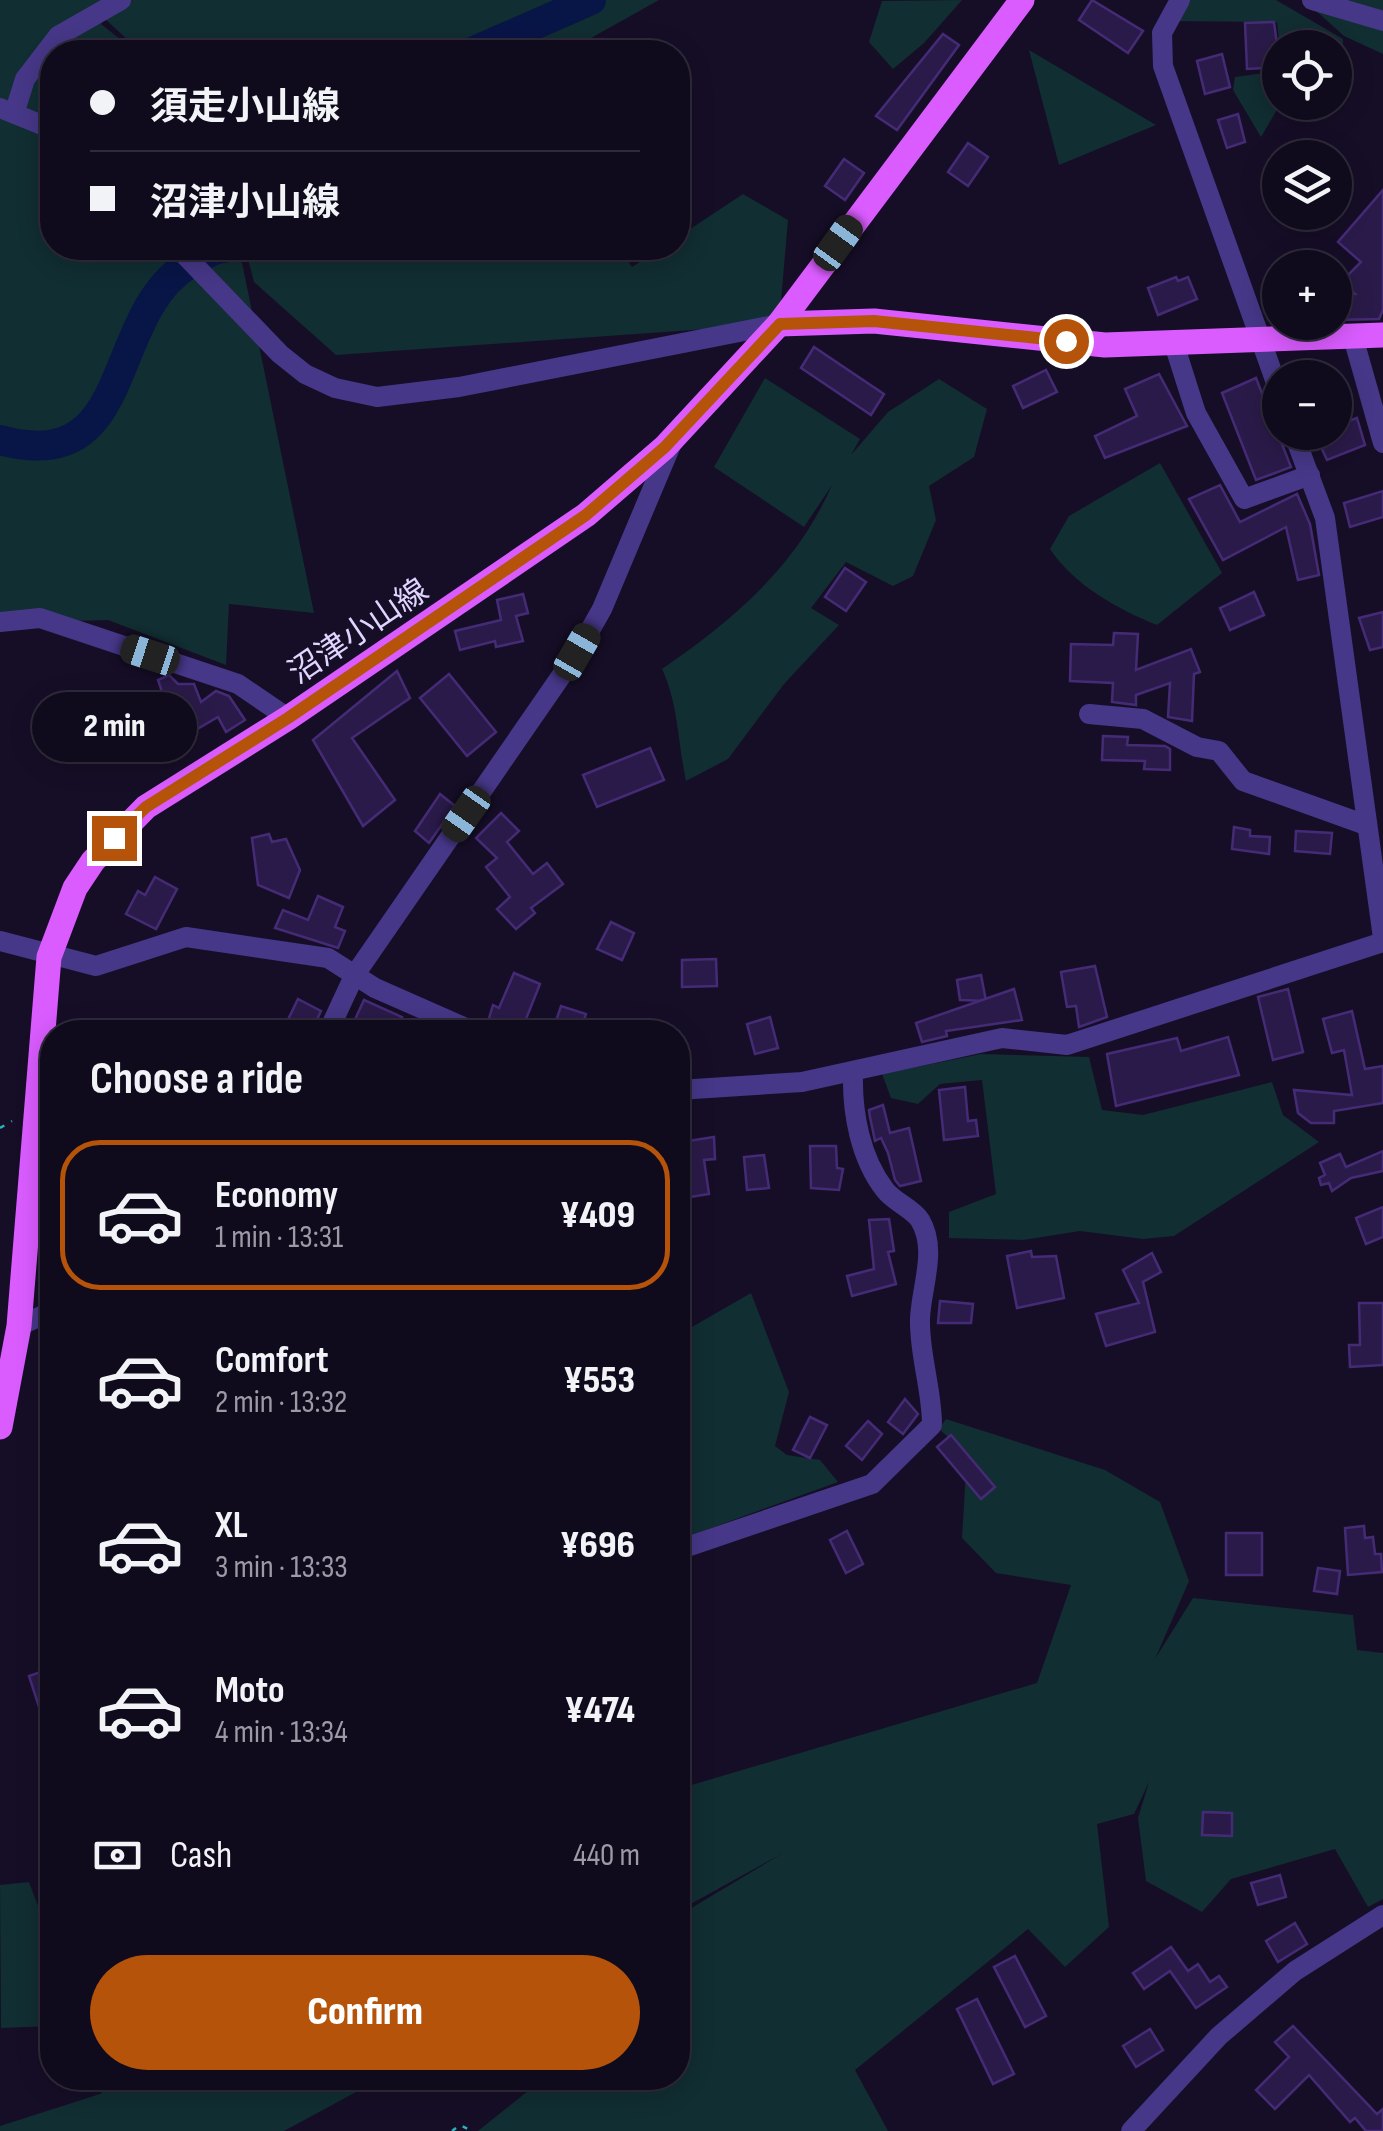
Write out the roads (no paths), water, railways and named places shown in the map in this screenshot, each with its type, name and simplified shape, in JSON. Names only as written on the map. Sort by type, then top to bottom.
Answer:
[{"type":"main road","name":"沼津小山線","points":[[44,1020],[49,957],[75,888],[114,838],[146,807],[288,718],[586,515],[674,438],[780,324],[1022,0]]},
{"type":"main road","points":[[780,324],[874,321],[1105,344],[1383,335]]},
{"type":"main road","name":"沼津小山線","points":[[0,1428],[19,1326],[40,1068]]},
{"type":"street","points":[[55,40],[121,0]]},
{"type":"street","points":[[1180,0],[1162,33],[1162,66],[1268,360]]},
{"type":"street","points":[[1312,0],[1383,22]]},
{"type":"street","points":[[40,59],[7,110],[40,124]]},
{"type":"street","points":[[190,260],[280,354],[306,374],[335,388],[377,396],[459,387],[780,324]]},
{"type":"street","points":[[1353,336],[1383,443]]},
{"type":"street","points":[[1174,344],[1196,412],[1244,499],[1310,475]]},
{"type":"street","points":[[334,1020],[354,976],[577,652],[602,609],[674,438]]},
{"type":"street","points":[[690,1090],[746,1089],[852,1074],[1002,1038],[1068,1045],[1383,940],[1325,518],[1300,450]]},
{"type":"street","points":[[0,622],[40,618],[238,684],[288,718]]},
{"type":"street","points":[[1089,714],[1143,719],[1197,747],[1219,751],[1243,782],[1366,825]]},
{"type":"street","points":[[0,941],[49,957],[96,966],[186,937],[328,958],[354,976],[449,1020]]},
{"type":"street","points":[[690,1546],[872,1484],[932,1425],[932,1392],[920,1320],[929,1254],[920,1220],[884,1190],[862,1142],[852,1109],[852,1074]]},
{"type":"street","points":[[19,1326],[40,1316]]},
{"type":"street","points":[[1131,2131],[1219,2036],[1295,1971],[1383,1915]]},
{"type":"waterway","points":[[499,40],[591,0]]},
{"type":"waterway","points":[[0,440],[44,445],[76,436],[98,415],[143,319],[162,288],[196,260]]}]
